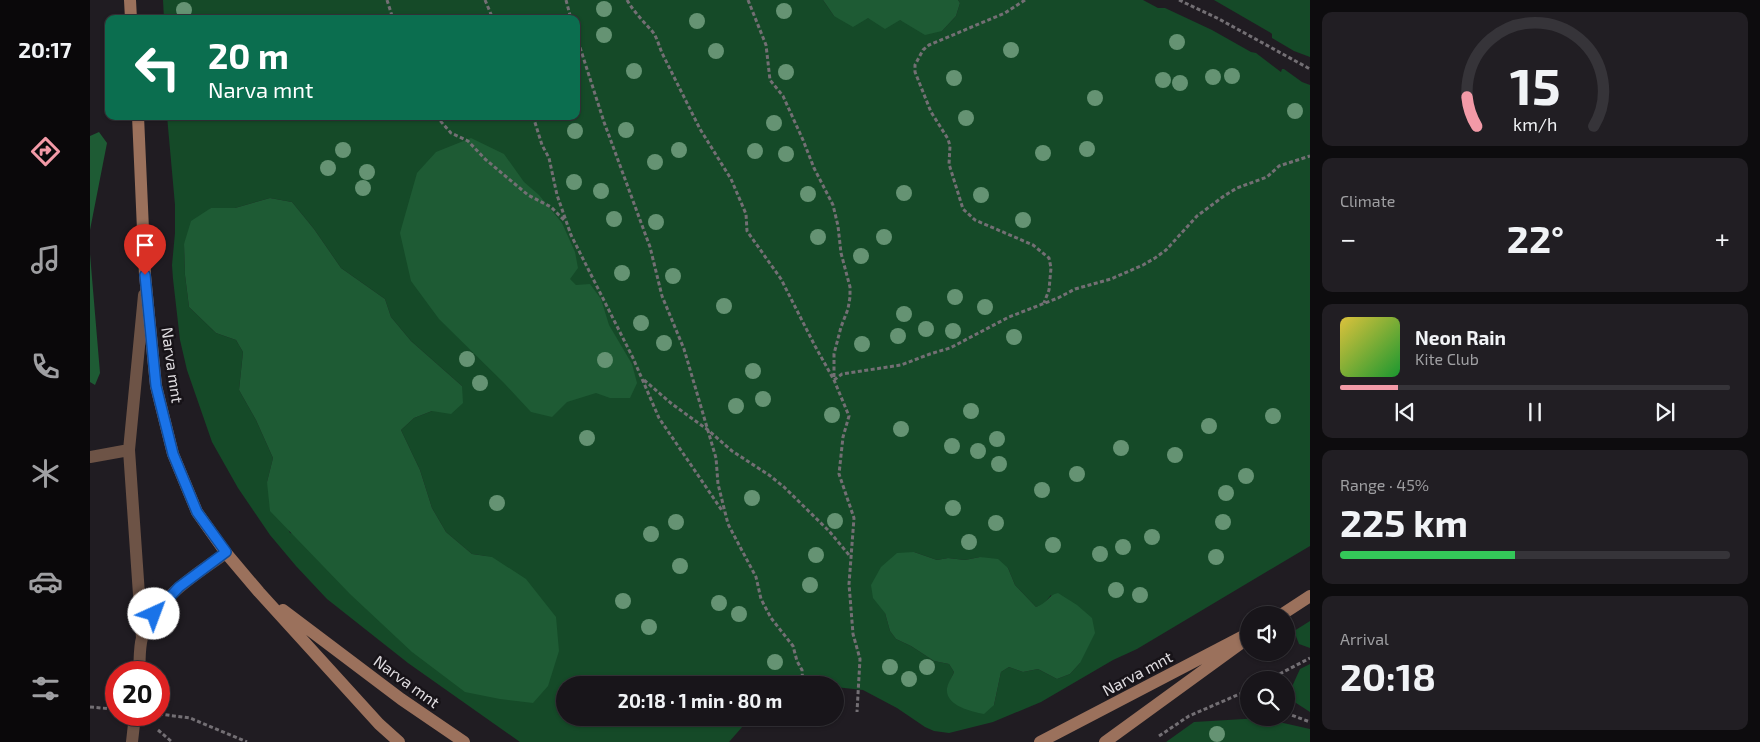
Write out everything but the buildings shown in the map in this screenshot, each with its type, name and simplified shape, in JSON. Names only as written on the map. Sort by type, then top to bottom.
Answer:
[{"type":"main road","points":[[130,0],[131,15]]},
{"type":"main road","name":"Narva mnt","points":[[138,120],[145,275],[156,386],[173,454],[197,512],[226,552],[259,592],[379,724],[399,742]]},
{"type":"main road","name":"Narva mnt","points":[[259,592],[402,699],[464,742]]},
{"type":"main road","points":[[1295,606],[1310,596]]},
{"type":"main road","name":"Narva mnt","points":[[1040,742],[1240,638]]},
{"type":"main road","name":"Narva mnt","points":[[1105,742],[1240,644]]},
{"type":"lane","points":[[140,661],[142,638],[129,450],[145,275]]},
{"type":"lane","points":[[90,457],[129,450]]},
{"type":"lane","points":[[142,638],[154,614],[179,587],[226,552]]},
{"type":"lane","points":[[132,742],[134,726]]},
{"type":"path","points":[[386,0],[392,15]]},
{"type":"path","points":[[485,0],[491,15]]},
{"type":"path","points":[[566,0],[570,15]]},
{"type":"path","points":[[627,0],[639,18],[655,36],[700,129],[738,193],[746,214],[747,230],[781,279],[834,380],[849,416],[843,437],[839,474],[854,518],[849,584],[853,634],[860,659],[857,712]]},
{"type":"path","points":[[748,0],[766,45],[770,80],[783,96],[814,168],[833,204],[838,226],[841,253],[850,287],[850,297],[834,354],[832,365],[834,380]]},
{"type":"path","points":[[1025,0],[1005,13],[929,45],[923,50],[915,65],[915,72],[932,112],[948,139],[950,146],[948,156],[950,171],[966,213],[975,220],[1033,245],[1049,258],[1051,268],[1049,290],[1044,303]]},
{"type":"path","points":[[1179,0],[1310,69]]},
{"type":"path","points":[[580,47],[604,122],[618,156],[626,186],[650,246],[662,296],[684,349],[716,458],[718,484],[728,524],[756,577],[761,599],[771,618],[792,646],[802,670],[802,676]]},
{"type":"path","points":[[440,120],[451,133],[468,141],[528,195],[551,207],[566,224]]},
{"type":"path","points":[[534,120],[542,145],[549,158],[566,224],[660,418],[726,516]]},
{"type":"path","points":[[834,380],[842,374],[901,365],[950,348],[1009,317],[1058,298],[1075,289],[1111,279],[1155,258],[1166,250],[1197,216],[1224,196],[1237,188],[1267,177],[1279,166],[1310,156]]},
{"type":"path","points":[[642,378],[732,451],[784,487],[850,556]]},
{"type":"path","points":[[1285,671],[1310,658]]},
{"type":"path","points":[[1158,737],[1189,716],[1240,694]]},
{"type":"path","points":[[90,707],[105,708]]},
{"type":"path","points":[[170,715],[190,718],[247,742]]},
{"type":"path","points":[[1295,716],[1310,722]]},
{"type":"green space","points":[[163,0],[823,0],[834,16],[900,20],[942,31],[956,16],[960,3],[958,0],[1143,0],[1212,30],[1256,53],[1281,72],[1284,69],[1302,82],[1310,85],[1310,546],[1137,649],[1113,660],[1041,702],[993,722],[949,733],[934,731],[925,727],[897,708],[863,690],[844,688],[844,676],[556,676],[556,726],[743,726],[729,742],[520,742],[408,663],[327,599],[270,535],[238,488],[212,442],[187,370],[180,340],[173,279],[172,265],[175,205],[167,120],[580,120],[580,15],[164,15]],"holes":[[[270,198],[292,202],[314,229],[341,268],[385,299],[391,317],[411,341],[462,386],[432,411],[414,418],[401,430],[420,470],[432,508],[446,532],[472,554],[492,557],[290,533],[267,482],[273,458],[256,420],[239,390],[243,352],[236,340],[216,333],[189,307],[184,244],[211,208],[235,208]],[[914,552],[937,560],[948,558],[965,560],[980,557],[1008,568],[1015,585],[1036,607],[1043,605],[1051,595],[1080,663],[1070,674],[1057,679],[1038,669],[1023,672],[1009,667],[1001,672],[994,705],[947,688],[954,672],[949,664],[934,661],[896,639],[890,631],[885,613]]]},
{"type":"green space","points":[[823,0],[958,0],[960,3],[956,16],[942,31],[925,35],[900,20],[885,29],[868,18],[853,27],[834,16]]},
{"type":"green space","points":[[1214,0],[1310,0],[1310,57],[1294,51],[1272,38],[1271,33]]},
{"type":"green space","points":[[99,132],[107,143],[90,230],[90,136]]},
{"type":"green space","points":[[471,138],[504,154],[524,182],[539,195],[562,223],[575,252],[578,268],[570,279],[576,285],[590,284],[601,299],[609,325],[632,364],[637,383],[630,398],[610,398],[596,393],[567,402],[552,417],[531,412],[439,319],[411,281],[400,233],[417,173],[436,152]]},
{"type":"green space","points":[[270,198],[292,202],[314,229],[341,268],[385,299],[391,317],[411,341],[462,386],[463,403],[451,414],[432,411],[414,418],[401,430],[420,470],[432,508],[446,532],[472,554],[492,557],[526,579],[556,617],[559,651],[548,686],[533,703],[465,692],[412,652],[350,594],[270,511],[267,482],[273,458],[256,420],[239,390],[243,352],[236,340],[216,333],[189,307],[184,244],[191,221],[211,208],[235,208]]},
{"type":"green space","points":[[90,254],[100,373],[95,385],[90,382]]},
{"type":"green space","points":[[914,552],[937,560],[948,558],[965,560],[980,557],[998,559],[1008,568],[1015,585],[1036,607],[1058,593],[1077,605],[1092,618],[1095,633],[1080,663],[1070,674],[1057,679],[1038,669],[1023,672],[1009,667],[1001,672],[994,705],[984,714],[960,707],[954,703],[947,694],[947,688],[954,672],[949,664],[934,661],[896,639],[890,631],[885,613],[873,598],[871,585],[881,567],[897,553]]},
{"type":"green space","points":[[1310,621],[1310,648],[1299,644],[1295,630]]},
{"type":"green space","points":[[1310,664],[1310,712],[1295,702],[1295,680],[1300,669]]},
{"type":"green space","points":[[1240,719],[1240,726],[1295,726],[1310,729],[1310,742],[1166,742],[1194,722]]},
{"type":"route","points":[[145,275],[156,386],[173,454],[197,512],[226,552],[179,587],[154,614]]}]
